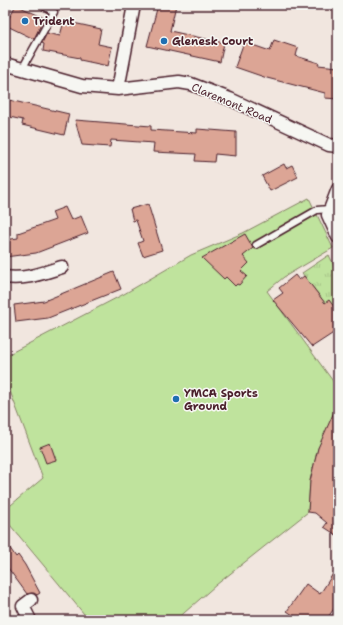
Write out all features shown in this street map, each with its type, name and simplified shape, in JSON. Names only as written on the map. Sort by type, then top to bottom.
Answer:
[{"type":"street","points":[[118,89],[134,5]]},
{"type":"street","name":"Claremont Road","points":[[5,64],[82,86],[118,89],[179,82],[191,84],[230,99],[329,145],[338,146]]},
{"type":"street","points":[[338,188],[328,215],[338,237]]},
{"type":"street","points":[[5,277],[16,279],[42,274],[62,267]]},
{"type":"street","points":[[30,620],[23,606],[31,600]]},
{"type":"lane","points":[[5,10],[8,5]]},
{"type":"lane","points":[[22,69],[54,12],[42,5]]},
{"type":"lane","points":[[256,246],[317,210],[329,209]]},
{"type":"green space","name":"YMCA Sports Ground","points":[[309,198],[333,248],[284,277],[267,291],[338,388],[338,411],[318,448],[310,481],[308,512],[216,585],[176,620],[89,620],[5,519],[5,510],[43,478],[5,378],[5,356],[124,294],[191,255],[243,233]]},
{"type":"green space","points":[[329,255],[335,269],[338,290],[338,312],[329,301],[325,303],[302,273]]},
{"type":"building","name":"Trident","points":[[16,5],[44,18],[34,39],[5,25]]},
{"type":"building","points":[[158,5],[176,5],[170,31],[224,43],[220,62],[147,46]]},
{"type":"building","points":[[64,21],[101,29],[98,44],[112,47],[108,66],[80,60],[80,58],[43,51],[44,44],[42,43],[47,33],[60,36]]},
{"type":"building","points":[[274,40],[298,48],[296,56],[319,63],[318,65],[338,67],[338,99],[325,98],[325,93],[267,78],[235,67],[244,42],[270,51]]},
{"type":"building","points":[[5,99],[69,114],[64,135],[22,125],[23,120],[5,116]]},
{"type":"building","points":[[75,120],[151,126],[151,130],[197,133],[197,129],[236,132],[236,156],[215,154],[214,162],[195,161],[196,154],[153,152],[154,143],[111,140],[110,147],[82,145]]},
{"type":"building","points":[[284,164],[286,168],[292,165],[298,177],[270,191],[262,176]]},
{"type":"building","points":[[148,204],[162,250],[143,256],[138,243],[143,241],[136,220],[133,221],[130,209]]},
{"type":"building","points":[[65,207],[71,220],[81,216],[88,233],[36,253],[5,257],[5,240],[18,238],[18,233],[55,220],[52,212]]},
{"type":"building","points":[[245,234],[253,248],[243,256],[249,263],[241,271],[247,276],[239,285],[237,284],[235,286],[226,277],[224,279],[202,258]]},
{"type":"building","points":[[114,272],[121,289],[48,318],[16,322],[14,305],[44,301]]},
{"type":"building","points":[[295,275],[299,280],[304,276],[325,303],[329,300],[338,312],[338,330],[312,347],[273,300],[283,293],[279,288]]},
{"type":"building","points":[[338,403],[338,536],[324,527],[327,523],[315,513],[308,512],[310,481],[318,448]]},
{"type":"building","points":[[50,443],[56,460],[46,463],[40,447]]},
{"type":"building","points":[[5,541],[16,557],[18,555],[25,565],[40,593],[37,595],[34,593],[27,594],[5,564]]},
{"type":"building","points":[[338,566],[338,603],[326,620],[300,620],[287,611],[306,584],[320,594]]},
{"type":"place","name":"Trident","points":[[25,21]]},
{"type":"place","name":"Glenesk Court","points":[[164,41]]},
{"type":"place","name":"YMCA Sports Ground","points":[[176,399]]}]
